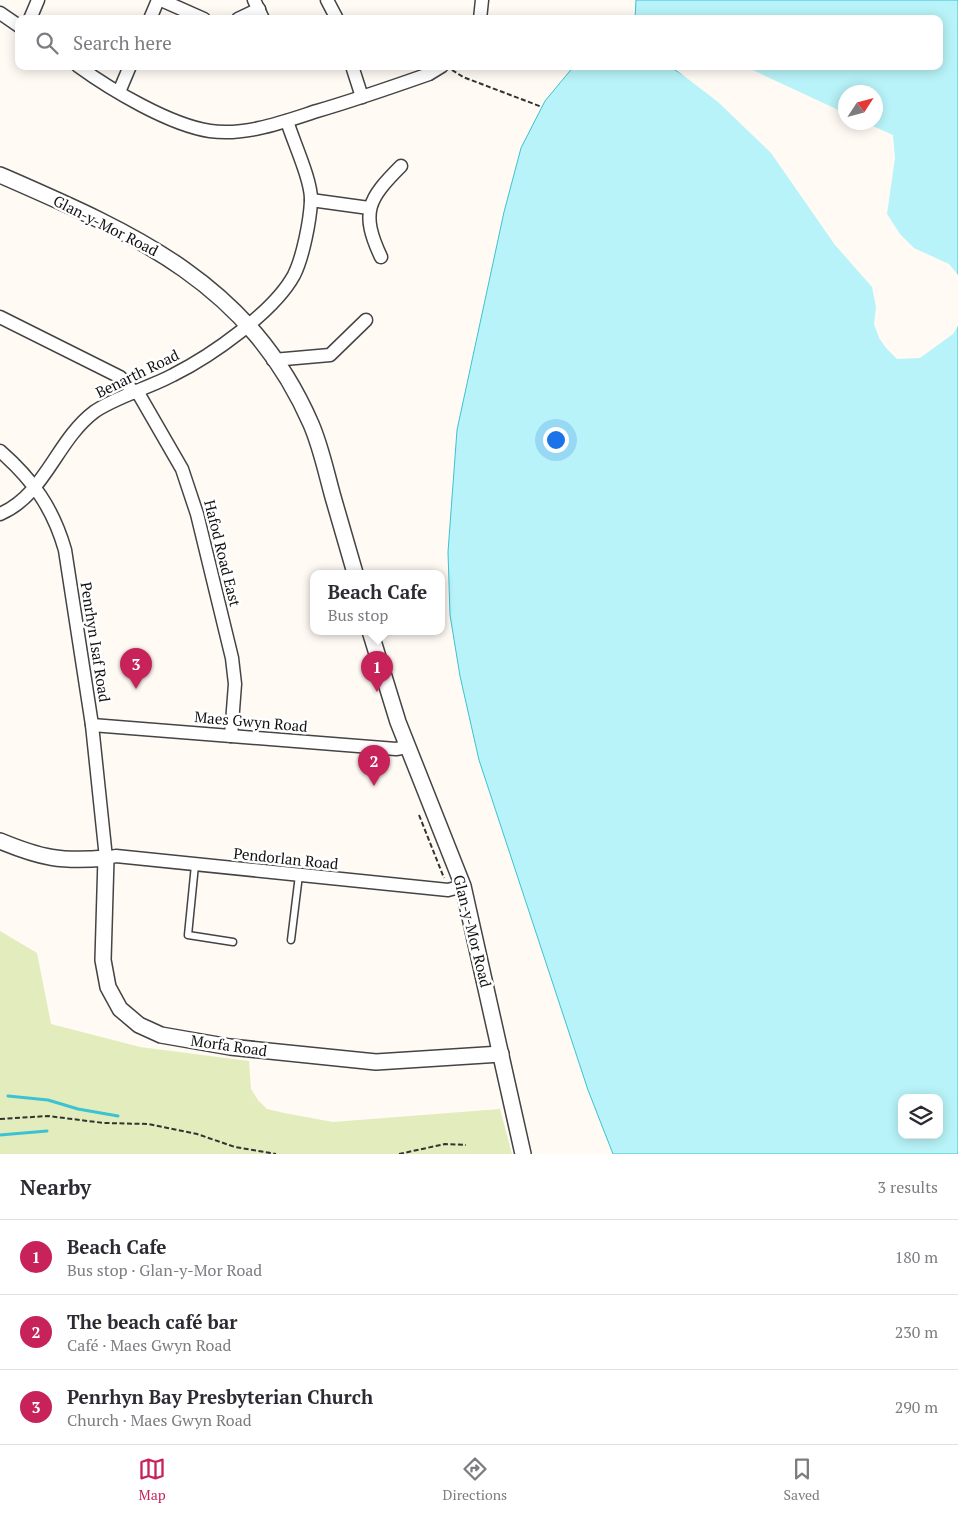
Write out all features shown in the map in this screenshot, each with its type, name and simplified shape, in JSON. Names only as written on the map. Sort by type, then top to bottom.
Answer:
[{"type":"street","points":[[32,15],[38,0]]},
{"type":"street","points":[[152,15],[160,0],[195,15]]},
{"type":"street","points":[[327,0],[335,15]]},
{"type":"street","points":[[480,15],[482,0]]},
{"type":"street","points":[[246,15],[259,9]]},
{"type":"street","points":[[0,13],[15,23]]},
{"type":"street","points":[[84,70],[119,92],[173,119],[209,131],[224,132],[255,130],[287,121],[429,74],[436,70]]},
{"type":"street","points":[[119,92],[128,70]]},
{"type":"street","points":[[353,70],[362,97]]},
{"type":"street","points":[[287,121],[310,188],[311,200],[369,208]]},
{"type":"street","points":[[381,257],[371,232],[369,208],[374,194],[400,166]]},
{"type":"street","name":"Glan-y-Mor Road","points":[[0,175],[99,218],[174,260],[227,303],[249,327],[293,390],[311,425],[354,570]]},
{"type":"street","name":"Benarth Road","points":[[0,514],[23,501],[35,488],[68,439],[94,412],[174,375],[249,327],[294,275],[301,258],[311,200]]},
{"type":"street","name":"Hafod Road East","points":[[0,317],[120,377],[136,392],[182,469],[197,514],[232,658],[235,684],[231,736]]},
{"type":"street","points":[[273,360],[330,355],[366,320]]},
{"type":"street","name":"Penrhyn Isaf Road","points":[[0,451],[35,488],[58,524],[65,550],[92,725],[106,858]]},
{"type":"street","name":"Glan-y-Mor Road","points":[[371,635],[407,746],[463,886],[523,1154]]},
{"type":"street","name":"Maes Gwyn Road","points":[[92,725],[396,749],[407,746]]},
{"type":"street","points":[[0,842],[38,856],[54,859],[75,861],[106,858]]},
{"type":"street","name":"Pendorlan Road","points":[[106,858],[116,856],[448,890],[463,886]]},
{"type":"street","name":"Morfa Road","points":[[106,858],[105,969],[108,987],[120,1008],[139,1025],[162,1035],[230,1047],[376,1062],[500,1054]]},
{"type":"lane","points":[[195,865],[188,935],[233,942]]},
{"type":"lane","points":[[291,940],[299,875]]},
{"type":"path","points":[[453,70],[464,77],[542,107]]},
{"type":"path","points":[[416,807],[448,890]]},
{"type":"path","points":[[0,1119],[48,1116],[104,1124],[148,1124],[197,1134],[235,1147],[276,1154]]},
{"type":"path","points":[[399,1154],[445,1144],[466,1146]]},
{"type":"green space","points":[[0,931],[37,953],[51,1024],[140,1047],[249,1061],[251,1089],[258,1100],[267,1109],[284,1113],[333,1122],[500,1109],[512,1154],[0,1154]]},
{"type":"water","points":[[636,0],[958,0],[958,1154],[613,1154],[588,1090],[479,760],[460,676],[450,615],[448,552],[457,430],[504,212],[521,148],[545,101],[571,70],[675,70],[718,95],[816,199],[880,273],[885,271],[849,172],[752,100],[696,70],[943,70],[943,15],[635,15]]},
{"type":"pier","points":[[676,70],[719,93],[782,144],[818,198],[881,270],[881,263],[864,235],[847,174],[750,102],[692,70],[753,70],[838,110],[838,130],[882,130],[893,135],[895,158],[887,214],[900,234],[914,248],[949,264],[958,275],[958,326],[953,334],[920,358],[897,359],[879,338],[874,324],[876,307],[872,287],[835,245],[771,153],[718,102]]},
{"type":"waterway","points":[[8,1096],[48,1100],[78,1109],[118,1116]]},
{"type":"waterway","points":[[0,1135],[47,1131]]},
{"type":"place","name":"Penrhyn Bay Presbyterian Church","points":[[136,689]]},
{"type":"place","name":"Beach Cafe","points":[[377,692]]},
{"type":"place","name":"The beach café bar","points":[[374,786]]}]
